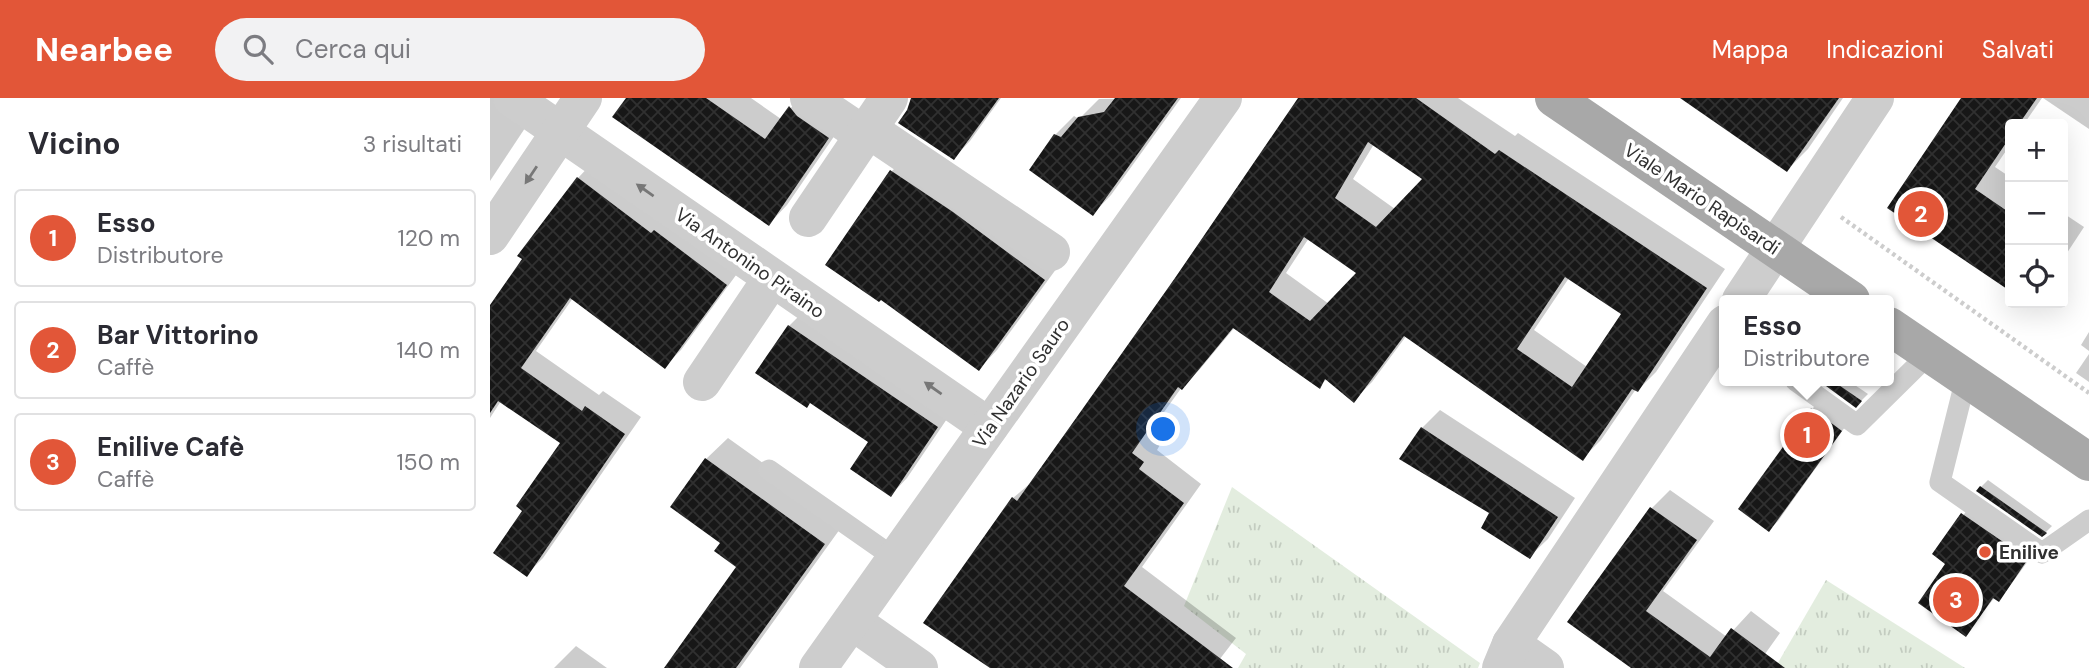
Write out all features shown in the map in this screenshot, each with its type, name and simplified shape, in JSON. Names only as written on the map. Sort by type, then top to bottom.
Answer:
[{"type":"main road","name":"Viale Mario Rapisardi","points":[[1554,98],[1775,249],[1832,294]]},
{"type":"main road","points":[[1894,330],[2089,462]]},
{"type":"street","name":"Via Antonino Piraino","points":[[512,98],[989,427]]},
{"type":"street","points":[[490,236],[583,98]]},
{"type":"street","points":[[809,98],[874,121],[1051,251]]},
{"type":"street","name":"Via Nazario Sauro","points":[[818,668],[1223,98]]},
{"type":"street","points":[[1744,295],[1875,98]]},
{"type":"street","points":[[808,218],[874,121]]},
{"type":"street","points":[[702,382],[772,278]]},
{"type":"street","points":[[1545,668],[1506,656],[1719,333]]},
{"type":"street","points":[[852,621],[919,668]]},
{"type":"lane","points":[[1803,386],[1857,425],[1929,354]]},
{"type":"lane","points":[[1966,378],[1940,482],[2042,553],[2089,520]]},
{"type":"lane","points":[[769,470],[895,559]]},
{"type":"path","points":[[1838,215],[2089,393]]},
{"type":"green space","points":[[1232,487],[1480,663],[1478,668],[1238,668],[1246,654],[1184,606]]},
{"type":"green space","points":[[1826,580],[1965,668],[1775,668]]},
{"type":"building","points":[[626,98],[706,98],[765,139],[789,106],[797,116],[829,138],[769,226],[612,117]]},
{"type":"building","points":[[911,98],[999,98],[954,160],[898,123]]},
{"type":"building","points":[[1115,98],[1178,98],[1093,216],[1029,170],[1054,134],[1061,137],[1078,117],[1104,112]]},
{"type":"building","points":[[1298,98],[1416,98],[1495,154],[1499,150],[1707,288],[1638,392],[1632,389],[1583,461],[1404,336],[1354,403],[1325,379],[1320,389],[1233,328],[1182,390],[1178,387],[1132,453],[1144,462],[1139,469],[1184,503],[1124,586],[1233,668],[990,668],[923,623],[1012,497],[1017,501]],"holes":[[[1368,142],[1422,179],[1376,227],[1335,198]],[[1304,237],[1356,273],[1310,321],[1269,292]],[[1565,277],[1621,314],[1572,387],[1517,349]]]},
{"type":"building","points":[[1680,98],[1839,98],[1787,172]]},
{"type":"building","points":[[1961,98],[2037,98],[2022,119],[2005,119],[2005,144],[1975,189],[2005,210],[2005,288],[1887,208]]},
{"type":"building","points":[[890,170],[953,212],[1045,280],[979,371],[881,300],[879,302],[825,265]]},
{"type":"building","points":[[577,177],[651,233],[654,230],[727,285],[665,369],[570,298],[521,368],[582,411],[585,406],[625,434],[527,577],[493,553],[522,511],[516,506],[560,443],[498,401],[490,413],[490,305],[522,259],[517,256]]},
{"type":"building","points":[[788,325],[938,427],[891,497],[850,469],[868,442],[810,403],[807,408],[755,373]]},
{"type":"building","points":[[1826,386],[1840,386],[1862,401],[1856,408]]},
{"type":"building","points":[[1811,408],[1842,431],[1769,532],[1738,509]]},
{"type":"building","points":[[1421,427],[1558,517],[1530,559],[1481,528],[1489,513],[1399,459]]},
{"type":"building","points":[[705,458],[825,544],[736,668],[664,668],[736,567],[714,551],[720,543],[670,507]]},
{"type":"building","points":[[1980,486],[2047,533],[2042,537],[1976,491]]},
{"type":"building","points":[[1650,507],[1697,540],[1646,611],[1710,657],[1731,628],[1785,668],[1631,668],[1567,622]]},
{"type":"building","points":[[1961,513],[2028,559],[1999,602],[1993,598],[1966,637],[1918,603],[1945,564],[1932,554]]},
{"type":"place","name":"Bar Vittorino","points":[[1921,214]]},
{"type":"place","name":"Esso","points":[[1807,435]]},
{"type":"place","name":"Enilive","points":[[1985,552]]},
{"type":"place","name":"Enilive Cafè","points":[[1956,600]]}]
